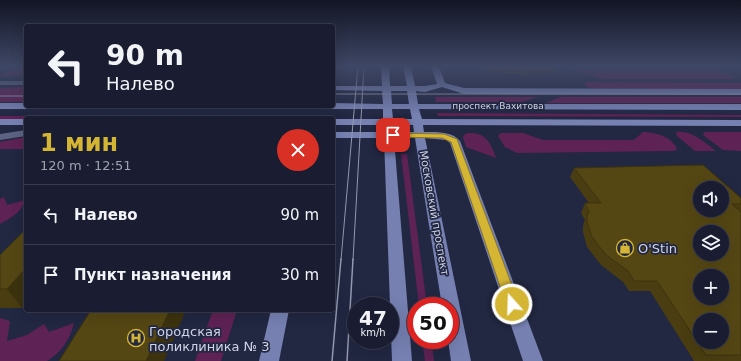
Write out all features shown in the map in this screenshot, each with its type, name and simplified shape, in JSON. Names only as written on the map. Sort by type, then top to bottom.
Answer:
[{"type":"main road","points":[[386,83],[402,361]]},
{"type":"main road","name":"Московский проспект","points":[[410,83],[461,361]]},
{"type":"main road","points":[[336,88],[424,89],[442,85],[464,91],[741,92]]},
{"type":"main road","points":[[0,106],[24,106]]},
{"type":"main road","name":"проспект Вахитова","points":[[335,106],[741,107]]},
{"type":"main road","points":[[0,122],[24,122]]},
{"type":"main road","name":"проспект Вахитова","points":[[335,122],[741,123]]},
{"type":"main road","points":[[455,141],[459,132],[479,122]]},
{"type":"main road","points":[[335,135],[437,136],[449,137],[455,141],[533,361]]},
{"type":"main road","points":[[269,361],[280,312]]},
{"type":"street","points":[[0,83],[24,83]]},
{"type":"street","points":[[0,137],[24,133]]},
{"type":"shaded area","points":[[741,83],[741,90],[589,88],[584,84]]},
{"type":"shaded area","points":[[24,87],[24,102],[0,102],[0,88]]},
{"type":"shaded area","points":[[435,97],[539,97],[521,102],[436,102]]},
{"type":"shaded area","points":[[560,97],[741,97],[741,103],[546,103]]},
{"type":"shaded area","points":[[437,113],[741,115],[741,117],[438,116]]},
{"type":"shaded area","points":[[323,115],[24,116],[24,119],[0,119],[0,116]]},
{"type":"shaded area","points":[[643,132],[663,136],[675,145],[677,150],[517,153],[505,147],[498,136],[501,133],[523,133],[543,140],[634,140]]},
{"type":"shaded area","points":[[676,132],[693,135],[716,151],[695,151],[677,136]]},
{"type":"shaded area","points":[[704,132],[741,132],[741,151],[723,150],[703,135]]},
{"type":"shaded area","points":[[475,133],[484,137],[490,144],[496,158],[466,147],[463,137],[465,134]]},
{"type":"shaded area","points":[[24,137],[24,149],[0,149],[0,142]]},
{"type":"shaded area","points":[[401,154],[407,154],[426,297],[418,297]]},
{"type":"shaded area","points":[[4,197],[7,205],[24,200],[24,202],[21,208],[12,217],[0,224],[0,199]]},
{"type":"shaded area","points":[[212,312],[236,312],[221,361],[195,361]]},
{"type":"shaded area","points":[[0,318],[10,321],[7,341],[27,335],[44,324],[49,332],[74,323],[65,345],[57,354],[47,361],[0,361]]},
{"type":"shaded area","points":[[423,349],[432,349],[434,361],[425,361]]},
{"type":"building","points":[[703,165],[721,181],[693,181],[693,217],[729,217],[729,188],[741,198],[741,204],[732,204],[741,212],[741,355],[706,355],[702,349],[729,349],[729,313],[693,313],[693,335],[657,281],[634,281],[628,271],[606,255],[592,237],[587,222],[589,211],[585,203],[601,203],[574,168]]},
{"type":"building","points":[[24,231],[24,270],[7,289],[0,289],[0,255]]},
{"type":"building","name":"Городская поликлиника № 3","points":[[90,312],[169,312],[146,361],[59,361]]},
{"type":"tram line","points":[[356,94],[357,83]]},
{"type":"tram line","points":[[362,94],[363,83]]},
{"type":"tram line","points":[[335,94],[356,94]]},
{"type":"tram line","points":[[341,260],[356,94]]},
{"type":"tram line","points":[[356,94],[362,94]]},
{"type":"tram line","points":[[353,260],[362,94]]},
{"type":"tram line","points":[[362,94],[741,94]]},
{"type":"tram line","points":[[0,96],[24,96]]},
{"type":"tram line","points":[[332,361],[341,259]]},
{"type":"tram line","points":[[347,361],[353,259]]},
{"type":"place","name":"O'Stin","points":[[625,248]]},
{"type":"place","name":"Городская поликлиника № 3","points":[[136,338]]},
{"type":"route","points":[[393,135],[444,136],[455,141],[512,304]]}]
